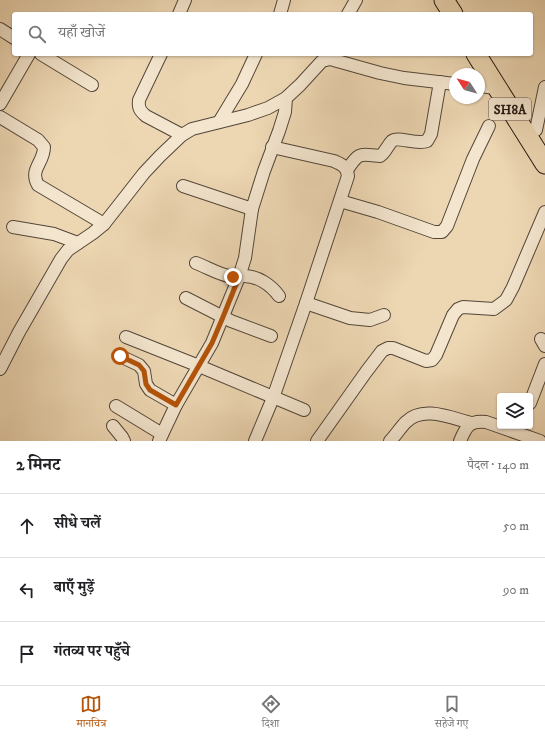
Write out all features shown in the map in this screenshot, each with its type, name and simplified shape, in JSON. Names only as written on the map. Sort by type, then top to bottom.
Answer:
[{"type":"main road","points":[[444,0],[452,12]]},
{"type":"main road","name":"SH8A","points":[[477,56],[488,87],[534,130],[545,164]]},
{"type":"street","points":[[180,12],[185,0]]},
{"type":"street","points":[[281,12],[284,5],[284,0]]},
{"type":"street","points":[[349,12],[356,0]]},
{"type":"street","points":[[0,29],[12,37]]},
{"type":"street","points":[[0,104],[28,56]]},
{"type":"street","points":[[44,56],[92,85]]},
{"type":"street","points":[[160,56],[139,100],[138,106],[141,112],[146,116],[182,135]]},
{"type":"street","points":[[220,122],[242,84],[255,56]]},
{"type":"street","points":[[0,368],[60,259],[68,250],[104,224],[144,173],[182,135],[192,129],[248,115],[268,108],[286,98],[324,58],[404,78],[449,83]]},
{"type":"street","points":[[347,170],[359,155],[380,156],[384,153],[392,141],[397,139],[421,143],[427,141],[430,134],[440,82]]},
{"type":"street","points":[[534,130],[545,87]]},
{"type":"street","points":[[116,406],[161,438],[176,405],[212,343],[239,277],[245,258],[252,209],[284,112],[286,98]]},
{"type":"street","points":[[0,117],[38,140],[44,147],[44,153],[36,170],[35,178],[38,184],[104,224]]},
{"type":"street","points":[[340,201],[378,212],[434,232],[442,232],[447,226],[473,159],[489,126]]},
{"type":"street","points":[[255,441],[273,398],[348,176],[347,170],[342,164],[272,147]]},
{"type":"street","points":[[183,186],[252,209]]},
{"type":"street","points":[[317,441],[382,351],[388,348],[393,348],[426,361],[432,360],[436,355],[453,314],[458,309],[463,307],[494,309],[506,300],[545,212]]},
{"type":"street","points":[[13,227],[54,234],[78,243]]},
{"type":"street","points":[[196,263],[226,276],[245,276],[255,278],[273,287],[279,296]]},
{"type":"street","points":[[186,298],[223,317],[271,336]]},
{"type":"street","points":[[306,303],[350,318],[370,320],[384,315]]},
{"type":"street","points":[[126,337],[304,410]]},
{"type":"street","points":[[120,356],[139,365],[144,371],[146,384],[150,390],[176,405]]},
{"type":"street","points":[[533,395],[545,364]]},
{"type":"street","points":[[390,441],[407,422],[416,415],[438,415],[471,423]]},
{"type":"street","points":[[460,441],[465,429],[471,423],[477,421],[520,430],[540,441]]},
{"type":"street","points":[[113,426],[124,441]]},
{"type":"route","points":[[120,356],[139,365],[144,371],[146,384],[150,390],[176,405],[212,343],[239,277],[233,277]]}]
